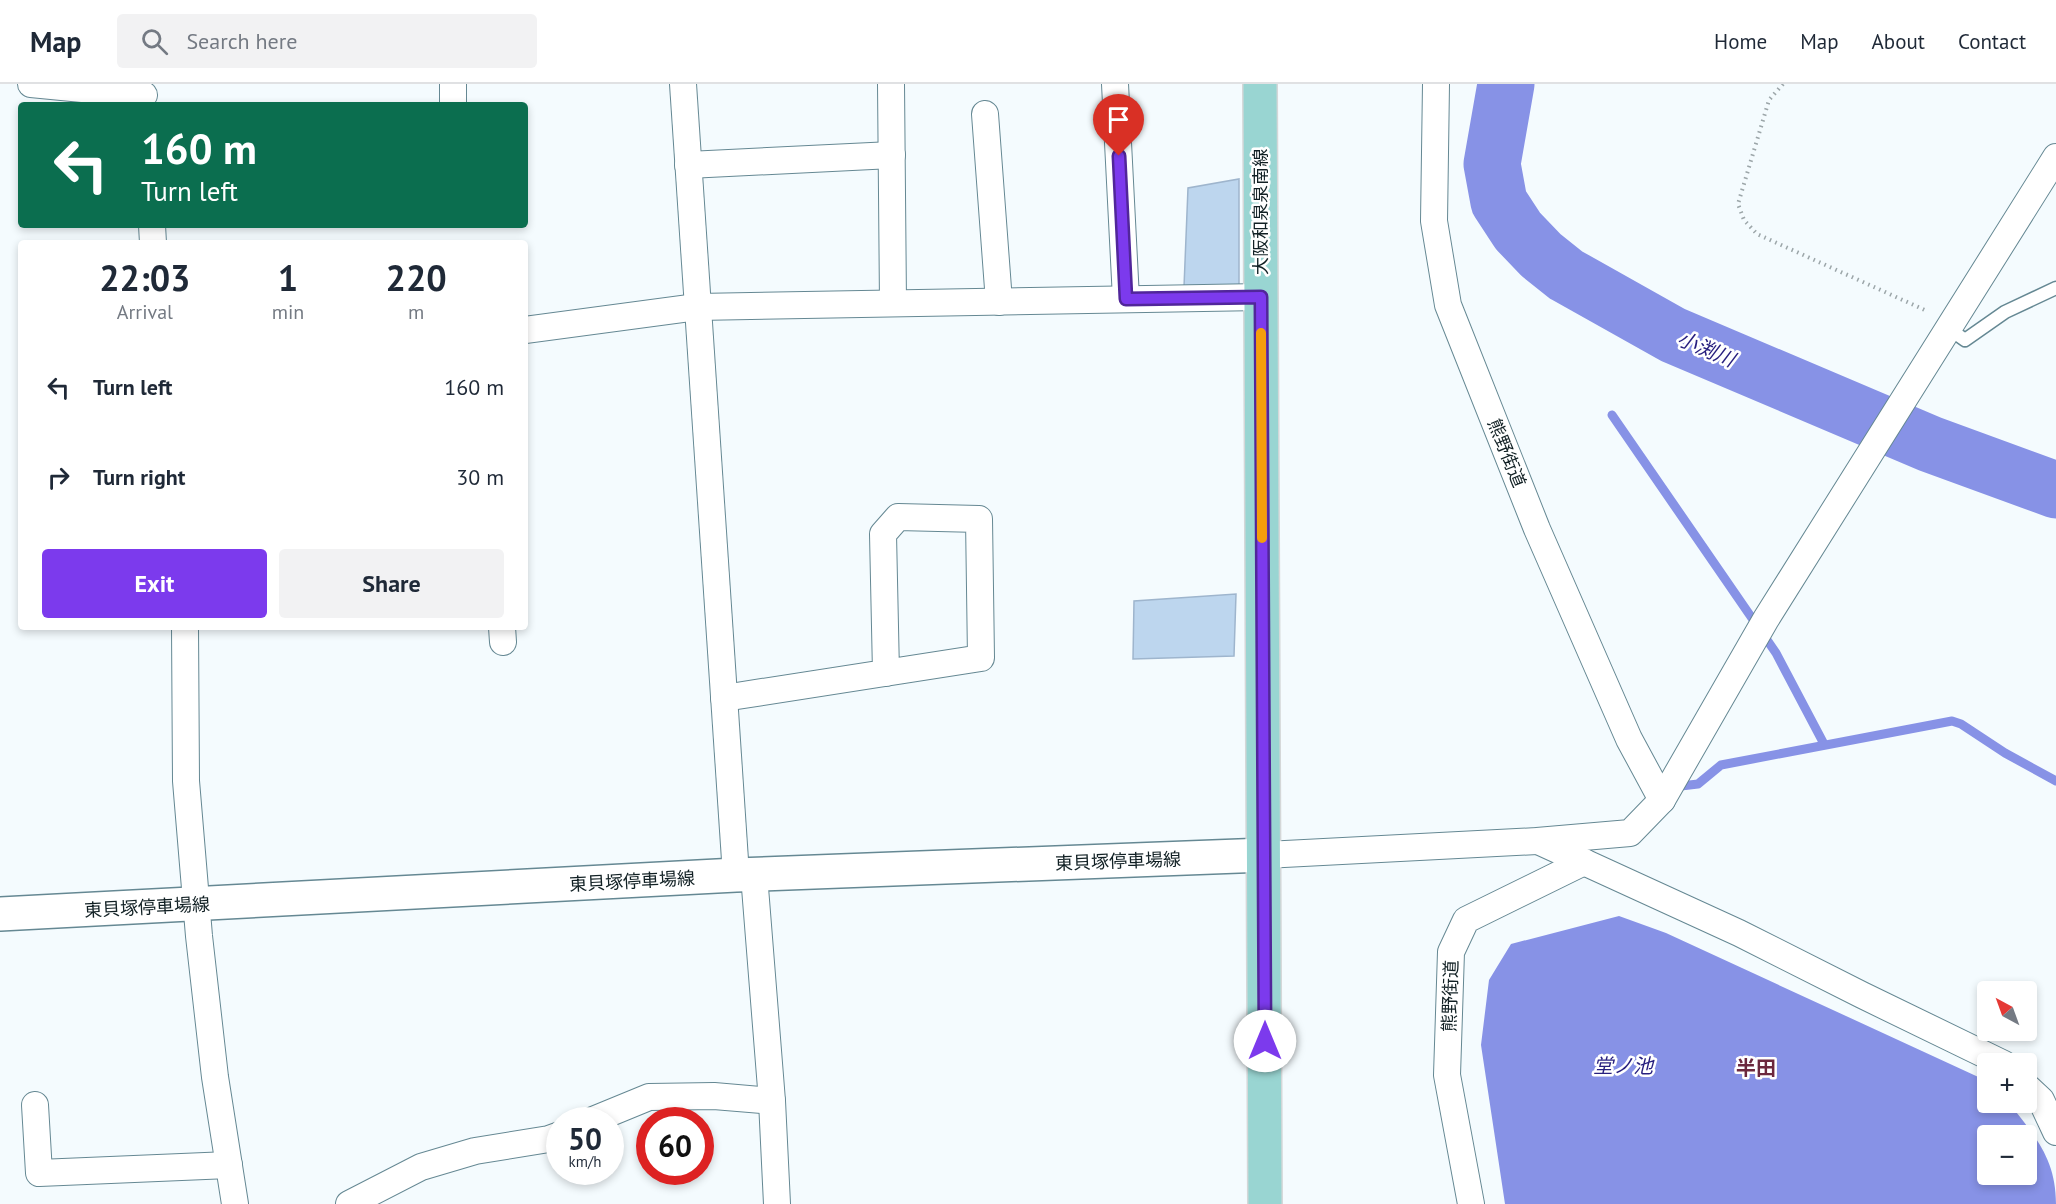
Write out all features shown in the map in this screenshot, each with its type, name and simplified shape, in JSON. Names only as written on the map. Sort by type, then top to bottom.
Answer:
[{"type":"main road","name":"大阪和泉泉南線","points":[[1260,84],[1265,1204]]},
{"type":"main road","name":"東貝塚停車場線","points":[[0,914],[745,875],[1265,855]]},
{"type":"street","points":[[31,84],[144,95]]},
{"type":"street","points":[[453,84],[453,102]]},
{"type":"street","points":[[683,84],[724,698],[772,1101],[777,1204]]},
{"type":"street","points":[[891,84],[893,303]]},
{"type":"street","points":[[1115,84],[1126,299]]},
{"type":"street","name":"熊野街道","points":[[1436,84],[1434,221],[1448,305],[1542,540],[1629,739],[1662,800]]},
{"type":"street","points":[[985,114],[999,302]]},
{"type":"street","points":[[688,165],[892,155]]},
{"type":"street","points":[[1265,855],[1630,834],[1662,800],[1761,628],[2056,157]]},
{"type":"street","points":[[528,330],[697,307],[1261,297]]},
{"type":"street","points":[[724,698],[981,658],[979,519],[898,517],[883,534],[886,672]]},
{"type":"street","points":[[185,630],[186,781],[197,905],[215,1077],[236,1204]]},
{"type":"street","points":[[1537,841],[1739,933],[1981,1053]]},
{"type":"street","name":"熊野街道","points":[[1471,1204],[1447,1075],[1451,952],[1466,920],[1584,862]]},
{"type":"street","points":[[624,1107],[649,1097],[714,1096],[772,1101]]},
{"type":"street","points":[[2037,1096],[2056,1132]]},
{"type":"street","points":[[35,1105],[39,1173],[229,1165]]},
{"type":"street","points":[[349,1204],[421,1167],[475,1151],[546,1139]]},
{"type":"lane","points":[[1948,328],[1965,340],[2005,312],[2056,288]]},
{"type":"path","points":[[1784,84],[1769,100],[1738,204],[1744,220],[1757,234],[1936,315],[1948,328]]},
{"type":"water","name":"堂ノ池","points":[[1619,916],[1666,933],[1977,1076],[1977,1113],[2017,1113],[2026,1125],[1977,1125],[1977,1185],[2037,1185],[2037,1141],[2052,1174],[2056,1204],[1505,1204],[1481,1045],[1489,980],[1511,944]]},
{"type":"building","points":[[1239,179],[1239,290],[1184,287],[1188,188]]},
{"type":"building","points":[[1236,594],[1234,656],[1133,659],[1134,601]]},
{"type":"waterway","name":"小渕川","points":[[1506,84],[1492,164],[1499,202],[1518,231],[1541,255],[1566,275],[1673,335],[1930,444],[2056,490]]},
{"type":"waterway","points":[[1612,415],[1776,653],[1824,744]]},
{"type":"waterway","points":[[1681,786],[1698,784],[1721,765],[1952,721],[1961,724],[2005,753],[2056,781]]},
{"type":"slow traffic","points":[[1261,333],[1262,538]]},
{"type":"district","name":"半田","points":[[1756,1068]]},
{"type":"route","points":[[1119,156],[1126,299],[1261,297],[1265,1041]]}]
